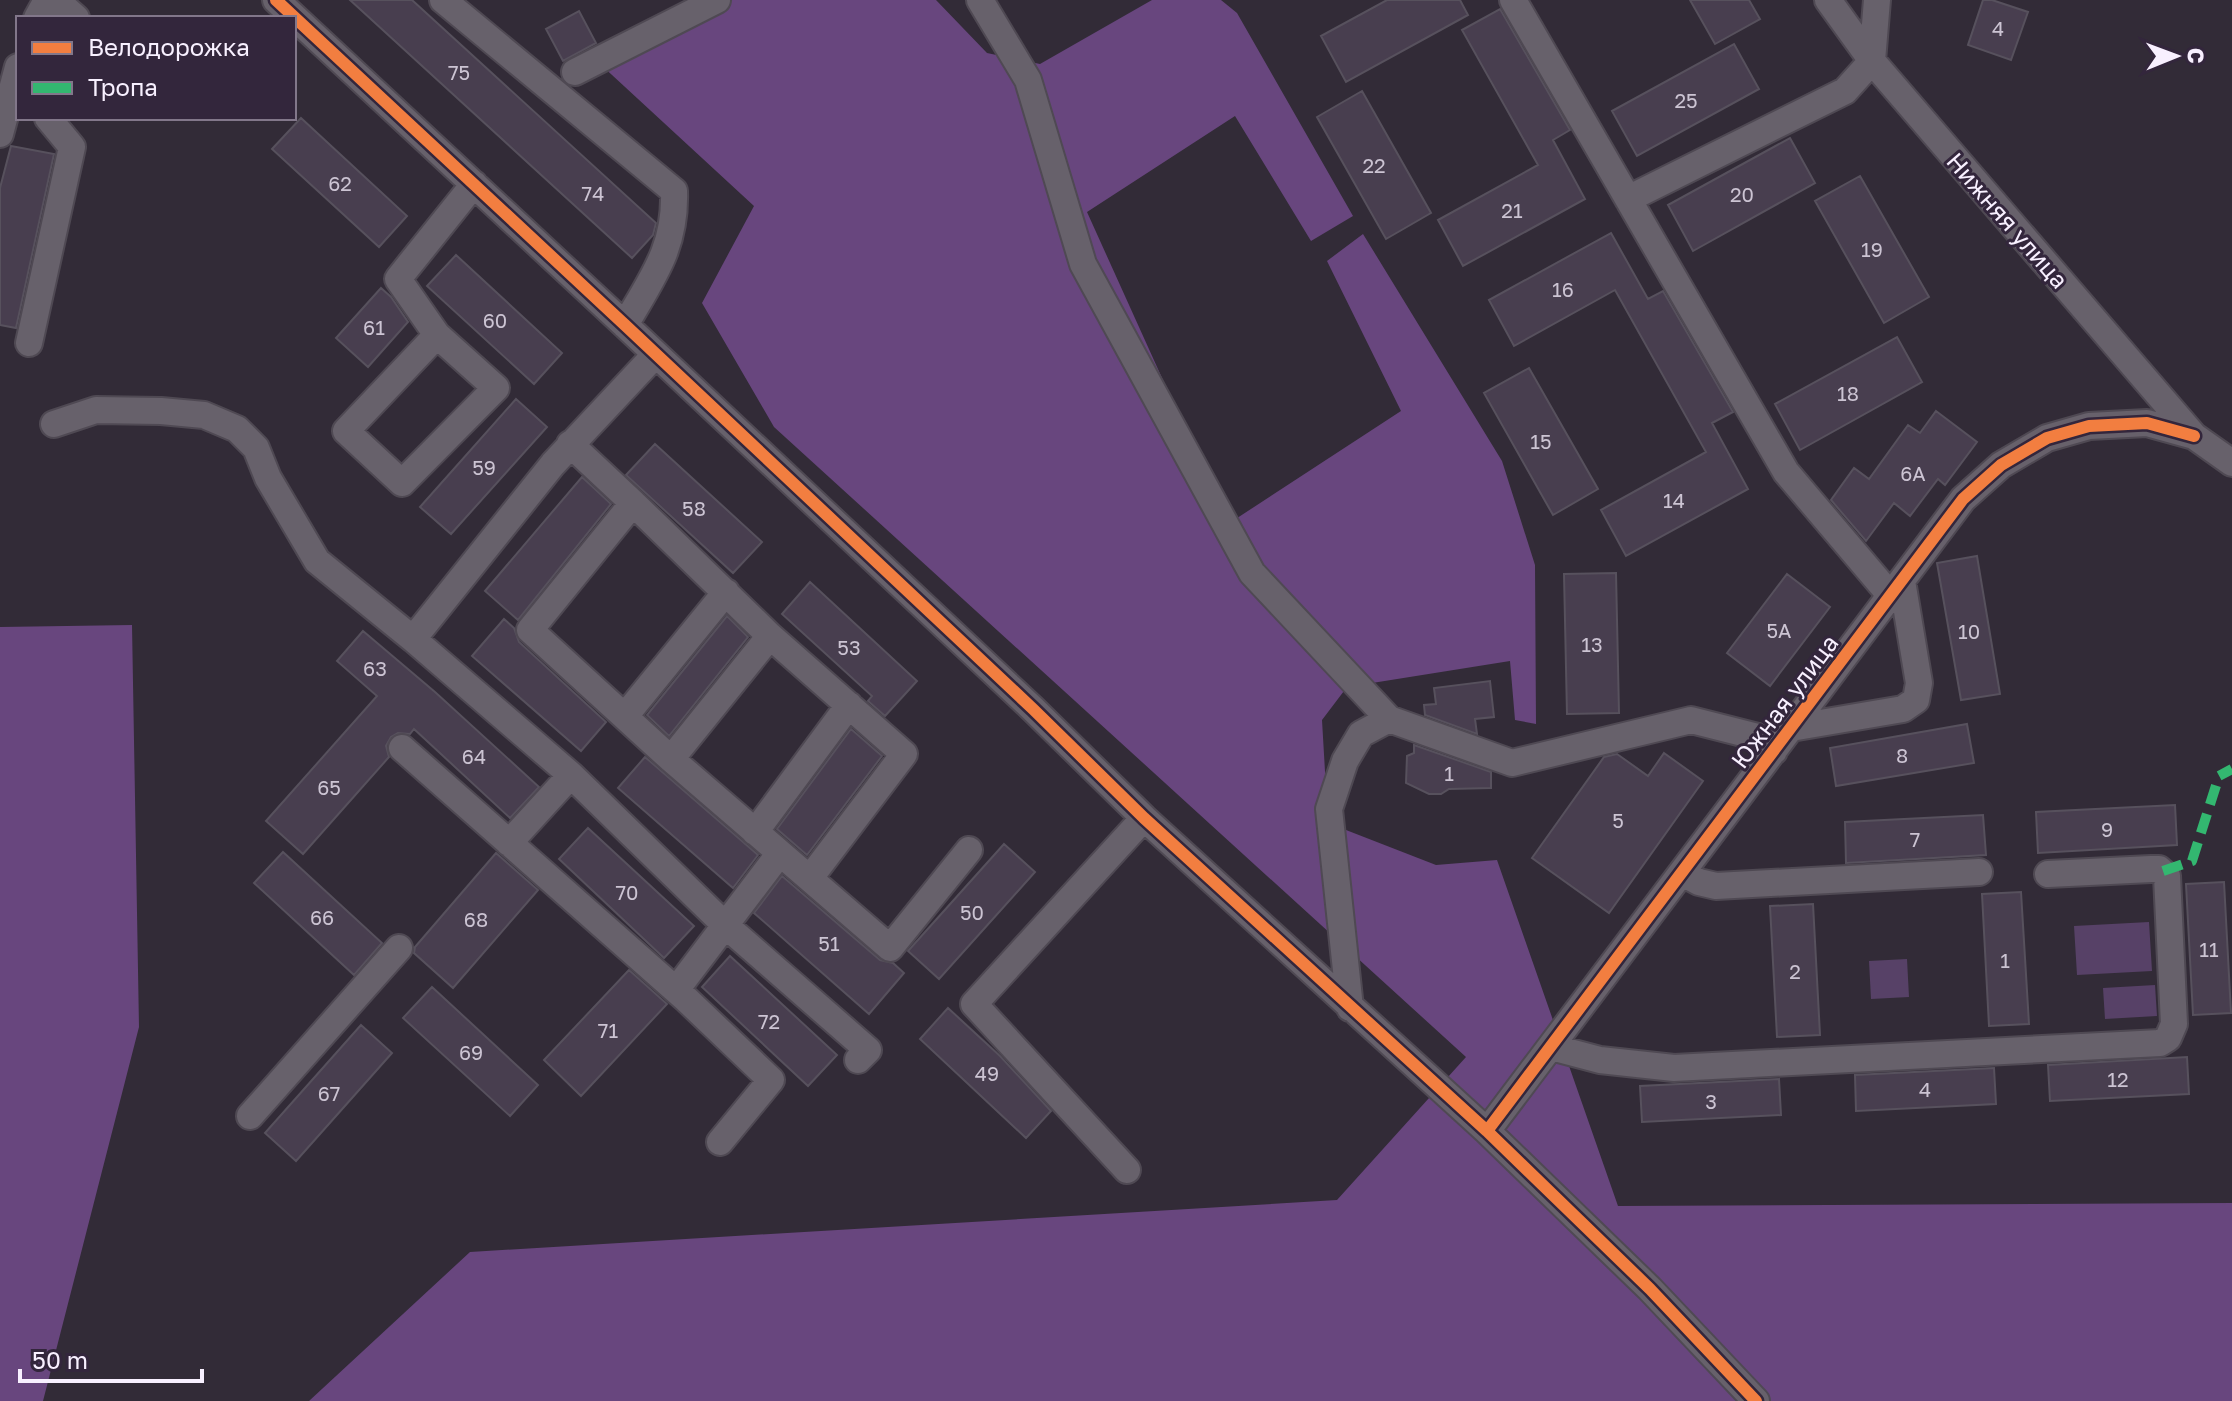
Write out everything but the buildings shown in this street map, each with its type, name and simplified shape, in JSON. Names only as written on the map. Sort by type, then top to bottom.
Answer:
[{"type":"street","points":[[56,0],[74,16]]},
{"type":"street","points":[[276,0],[293,16]]},
{"type":"street","points":[[443,0],[674,191],[675,220],[665,255],[625,325]]},
{"type":"street","points":[[575,72],[717,0]]},
{"type":"street","points":[[980,0],[1028,80],[1083,264],[1252,573],[1389,719],[1512,763],[1691,720],[1758,737],[1774,751]]},
{"type":"street","points":[[1513,0],[1786,472],[1896,588],[1919,683],[1916,700],[1903,709],[1791,728]]},
{"type":"street","name":"Нижняя улица","points":[[1828,0],[1872,61],[2194,436]]},
{"type":"street","points":[[1628,199],[1845,91],[1872,61],[1877,0]]},
{"type":"street","points":[[296,19],[1033,709],[1144,818],[1487,1131],[1650,1289],[1756,1401]]},
{"type":"street","points":[[0,134],[16,84]]},
{"type":"street","points":[[29,343],[72,147],[50,120]]},
{"type":"street","points":[[437,335],[346,431],[402,483],[496,388],[437,335],[398,279],[474,184]]},
{"type":"street","points":[[413,639],[570,444],[655,355]]},
{"type":"street","points":[[54,424],[96,410],[161,411],[204,415],[237,429],[256,448],[268,478],[317,561],[571,775],[725,925],[868,1050],[858,1060]]},
{"type":"street","name":"Южная улица","points":[[1487,1131],[1963,499],[2001,465],[2047,438],[2089,426],[2147,423],[2194,436]]},
{"type":"street","points":[[2194,436],[2232,463]]},
{"type":"street","points":[[570,444],[770,636],[904,754],[810,878]]},
{"type":"street","points":[[633,503],[530,630],[671,759],[890,948],[969,850]]},
{"type":"street","points":[[625,716],[726,592]]},
{"type":"street","points":[[671,759],[770,636]]},
{"type":"street","points":[[755,832],[849,705]]},
{"type":"street","points":[[1350,1008],[1329,809],[1345,761],[1361,734],[1389,719]]},
{"type":"street","points":[[402,748],[676,990],[771,1080],[720,1142]]},
{"type":"street","points":[[509,843],[571,775]]},
{"type":"street","points":[[1127,1170],[974,1004],[1144,818]]},
{"type":"street","points":[[676,990],[780,853]]},
{"type":"street","points":[[1551,1047],[1600,1060],[1674,1068],[2160,1043],[2168,1038],[2174,1024],[2167,876],[2159,869],[2048,874]]},
{"type":"street","points":[[1682,873],[1716,886],[1979,872]]},
{"type":"street","points":[[250,1116],[399,948]]},
{"type":"shaded area","points":[[725,0],[936,0],[987,53],[1040,64],[1152,0],[1221,0],[1237,13],[1353,216],[1311,241],[1235,116],[1087,212],[1228,524],[1401,411],[1327,261],[1363,234],[1502,461],[1535,565],[1536,724],[1515,720],[1510,661],[1347,687],[1322,720],[1328,823],[1436,865],[1497,860],[1618,1206],[2232,1203],[2232,1401],[309,1401],[470,1252],[1337,1200],[1466,1057],[774,427],[702,303],[754,206],[599,63]]},
{"type":"shaded area","points":[[132,625],[139,1027],[43,1401],[0,1401],[0,627]]},
{"type":"shaded area","points":[[2149,922],[2152,971],[2077,975],[2074,926]]},
{"type":"shaded area","points":[[1907,959],[1909,997],[1871,999],[1869,961]]},
{"type":"shaded area","points":[[2155,985],[2157,1016],[2105,1019],[2103,988]]},
{"type":"marked path","points":[[2163,871],[2192,861],[2219,776],[2232,769]]},
{"type":"cycle path","points":[[276,0],[293,16]]},
{"type":"cycle path","points":[[296,19],[1033,709],[1144,818],[1487,1131],[1650,1289],[1756,1401]]},
{"type":"cycle path","points":[[1487,1131],[1963,499],[2001,465],[2047,438],[2089,426],[2147,423],[2194,436]]}]
